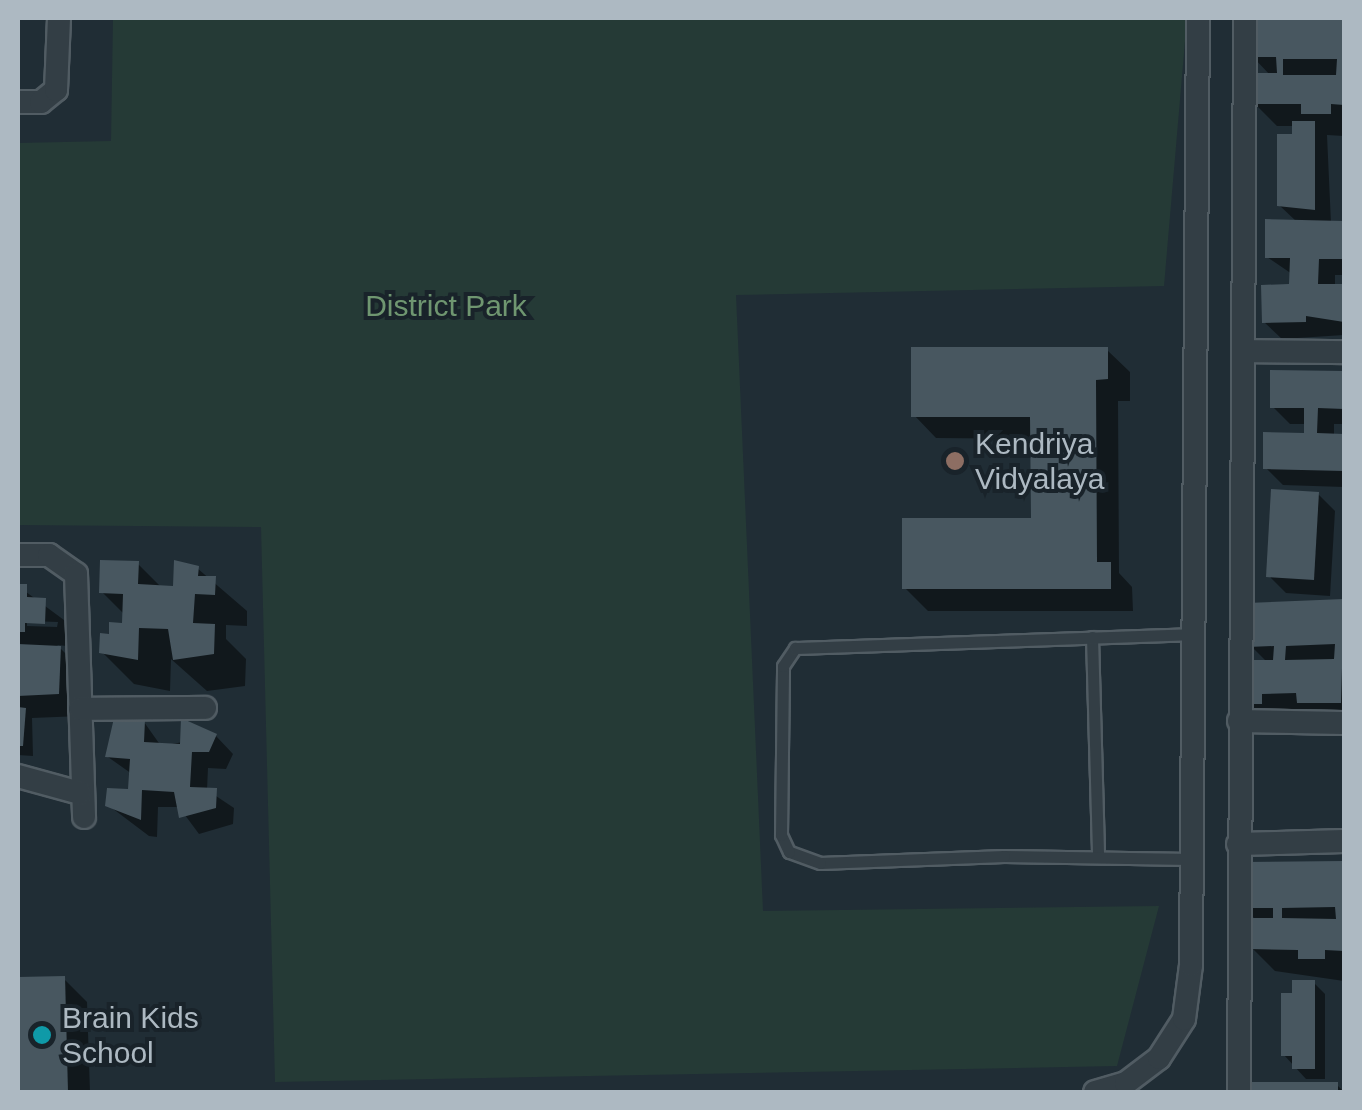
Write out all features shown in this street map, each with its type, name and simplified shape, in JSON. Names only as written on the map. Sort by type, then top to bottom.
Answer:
[{"type":"street","points":[[18,102],[41,102],[56,90],[60,18]]},
{"type":"street","points":[[1096,1092],[1126,1083],[1159,1058],[1184,1019],[1192,965],[1191,634],[1198,18]]},
{"type":"street","points":[[1239,1092],[1245,18]]},
{"type":"street","points":[[1246,351],[1344,352]]},
{"type":"street","points":[[18,555],[49,556],[76,574],[80,793],[84,817]]},
{"type":"street","points":[[80,709],[204,708]]},
{"type":"street","points":[[1239,721],[1344,724]]},
{"type":"street","points":[[18,776],[80,793]]},
{"type":"street","points":[[1238,844],[1344,841]]},
{"type":"lane","points":[[1191,634],[795,648],[783,666],[780,835],[789,852],[820,864],[1098,855],[1191,859]]},
{"type":"lane","points":[[1092,637],[1098,855]]},
{"type":"green space","name":"District Park","points":[[113,18],[1187,18],[1164,286],[736,295],[763,911],[1159,906],[1117,1066],[275,1082],[261,527],[18,525],[18,143],[111,141]]},
{"type":"building","points":[[1249,18],[1344,18],[1344,105],[1331,104],[1331,114],[1301,114],[1301,104],[1251,104],[1251,73],[1277,73],[1276,57],[1249,57]],"holes":[[[1283,59],[1337,59],[1336,75],[1283,75]]]},
{"type":"building","points":[[1292,121],[1315,121],[1315,210],[1277,206],[1277,134],[1292,134]]},
{"type":"building","points":[[1265,219],[1344,221],[1344,259],[1319,259],[1318,284],[1344,284],[1344,322],[1306,316],[1306,322],[1262,323],[1261,285],[1289,284],[1290,258],[1265,258]]},
{"type":"building","points":[[911,347],[1108,347],[1108,379],[1096,380],[1097,562],[1111,562],[1111,589],[902,589],[902,518],[1031,518],[1030,417],[911,417]]},
{"type":"building","points":[[1270,370],[1344,371],[1344,409],[1318,408],[1317,433],[1344,434],[1344,471],[1263,469],[1263,432],[1304,433],[1304,408],[1270,408]]},
{"type":"building","points":[[1271,489],[1319,492],[1314,580],[1266,577]]},
{"type":"building","points":[[100,560],[139,561],[138,584],[173,586],[174,560],[199,566],[198,576],[216,576],[215,595],[195,594],[193,623],[215,624],[214,654],[173,660],[168,629],[139,628],[138,660],[99,653],[100,633],[109,634],[109,622],[122,623],[123,594],[99,593]]},
{"type":"building","points":[[18,584],[27,584],[27,597],[46,598],[45,624],[25,623],[25,632],[18,632]]},
{"type":"building","points":[[1344,599],[1341,703],[1297,703],[1296,693],[1262,694],[1262,704],[1244,704],[1243,660],[1273,660],[1274,646],[1248,647],[1247,603]],"holes":[[[1335,644],[1334,659],[1285,660],[1286,646]]]},
{"type":"building","points":[[18,644],[61,646],[59,694],[18,696]]},
{"type":"building","points":[[18,707],[26,708],[23,746],[18,746]]},
{"type":"building","points":[[114,718],[145,720],[144,742],[180,744],[181,718],[217,734],[209,752],[192,752],[190,787],[217,788],[216,808],[179,818],[174,792],[142,790],[141,820],[105,806],[107,788],[128,789],[130,759],[105,757]]},
{"type":"building","points":[[1344,861],[1344,951],[1325,950],[1325,959],[1298,959],[1298,950],[1249,949],[1249,918],[1273,918],[1273,908],[1241,908],[1240,862]],"holes":[[[1335,907],[1336,919],[1282,918],[1282,908]]]},
{"type":"building","name":"Brain Kids School","points":[[65,976],[68,1092],[18,1092],[18,977]]},
{"type":"building","points":[[1292,980],[1315,980],[1315,1069],[1292,1069],[1292,1056],[1281,1056],[1281,993],[1292,993]]},
{"type":"building","points":[[1246,1082],[1338,1082],[1338,1092],[1246,1092]]},
{"type":"place","name":"Kendriya Vidyalaya","points":[[955,461]]},
{"type":"place","name":"Brain Kids School","points":[[42,1035]]}]
